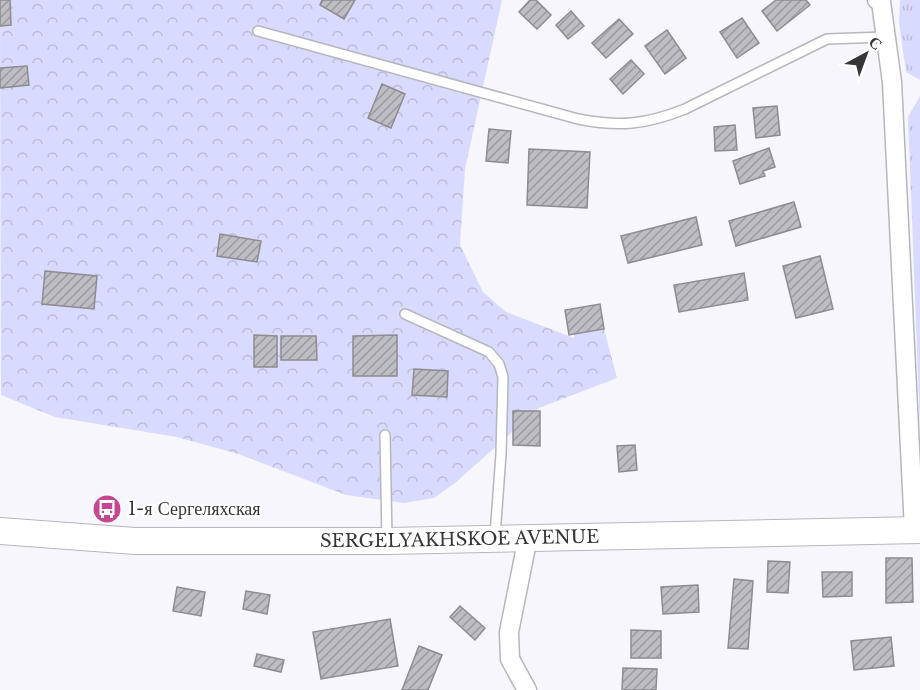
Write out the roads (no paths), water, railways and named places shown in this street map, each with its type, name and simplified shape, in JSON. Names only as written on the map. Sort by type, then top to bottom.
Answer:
[{"type":"main road","name":"SERGELYAKHSKOE AVENUE","points":[[0,531],[135,541],[387,541],[917,530]]},
{"type":"street","points":[[879,1],[892,82],[917,530]]},
{"type":"street","points":[[527,690],[510,659],[509,632],[528,537]]},
{"type":"lane","points":[[258,31],[578,119],[630,125],[664,118],[685,109],[827,39],[884,37]]},
{"type":"lane","points":[[405,314],[489,352],[499,364],[503,377],[502,432],[495,538]]},
{"type":"lane","points":[[385,435],[387,541]]},
{"type":"place","name":"1-я Сергеляхская","points":[[107,509]]}]
